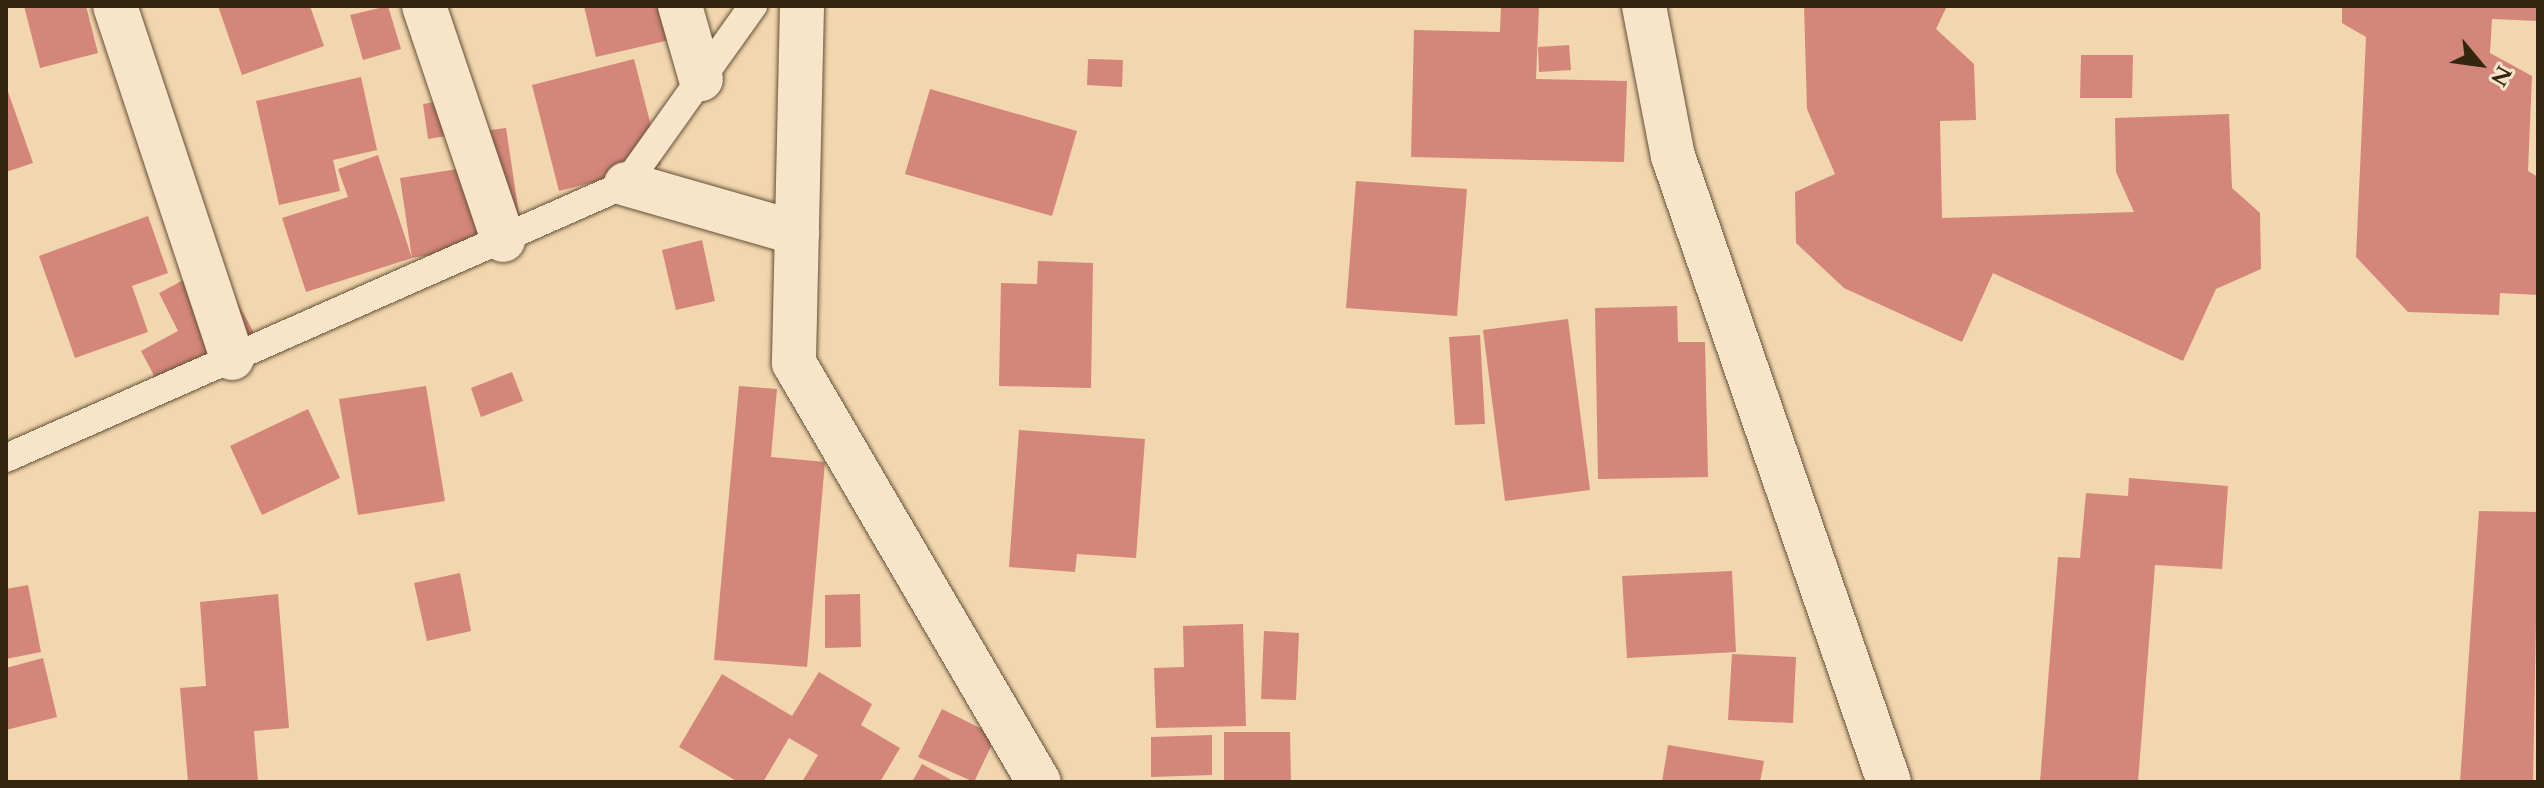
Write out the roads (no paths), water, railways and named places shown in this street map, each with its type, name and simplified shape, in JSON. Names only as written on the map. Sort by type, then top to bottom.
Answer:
[{"type":"street","points":[[115,6],[232,358]]},
{"type":"street","points":[[424,6],[503,240]]},
{"type":"street","points":[[680,6],[701,79]]},
{"type":"street","points":[[802,6],[794,363],[1039,782]]},
{"type":"street","points":[[1644,6],[1673,156],[1889,782]]},
{"type":"street","points":[[626,184],[797,233]]},
{"type":"lane","points":[[6,458],[626,184],[753,6]]}]
